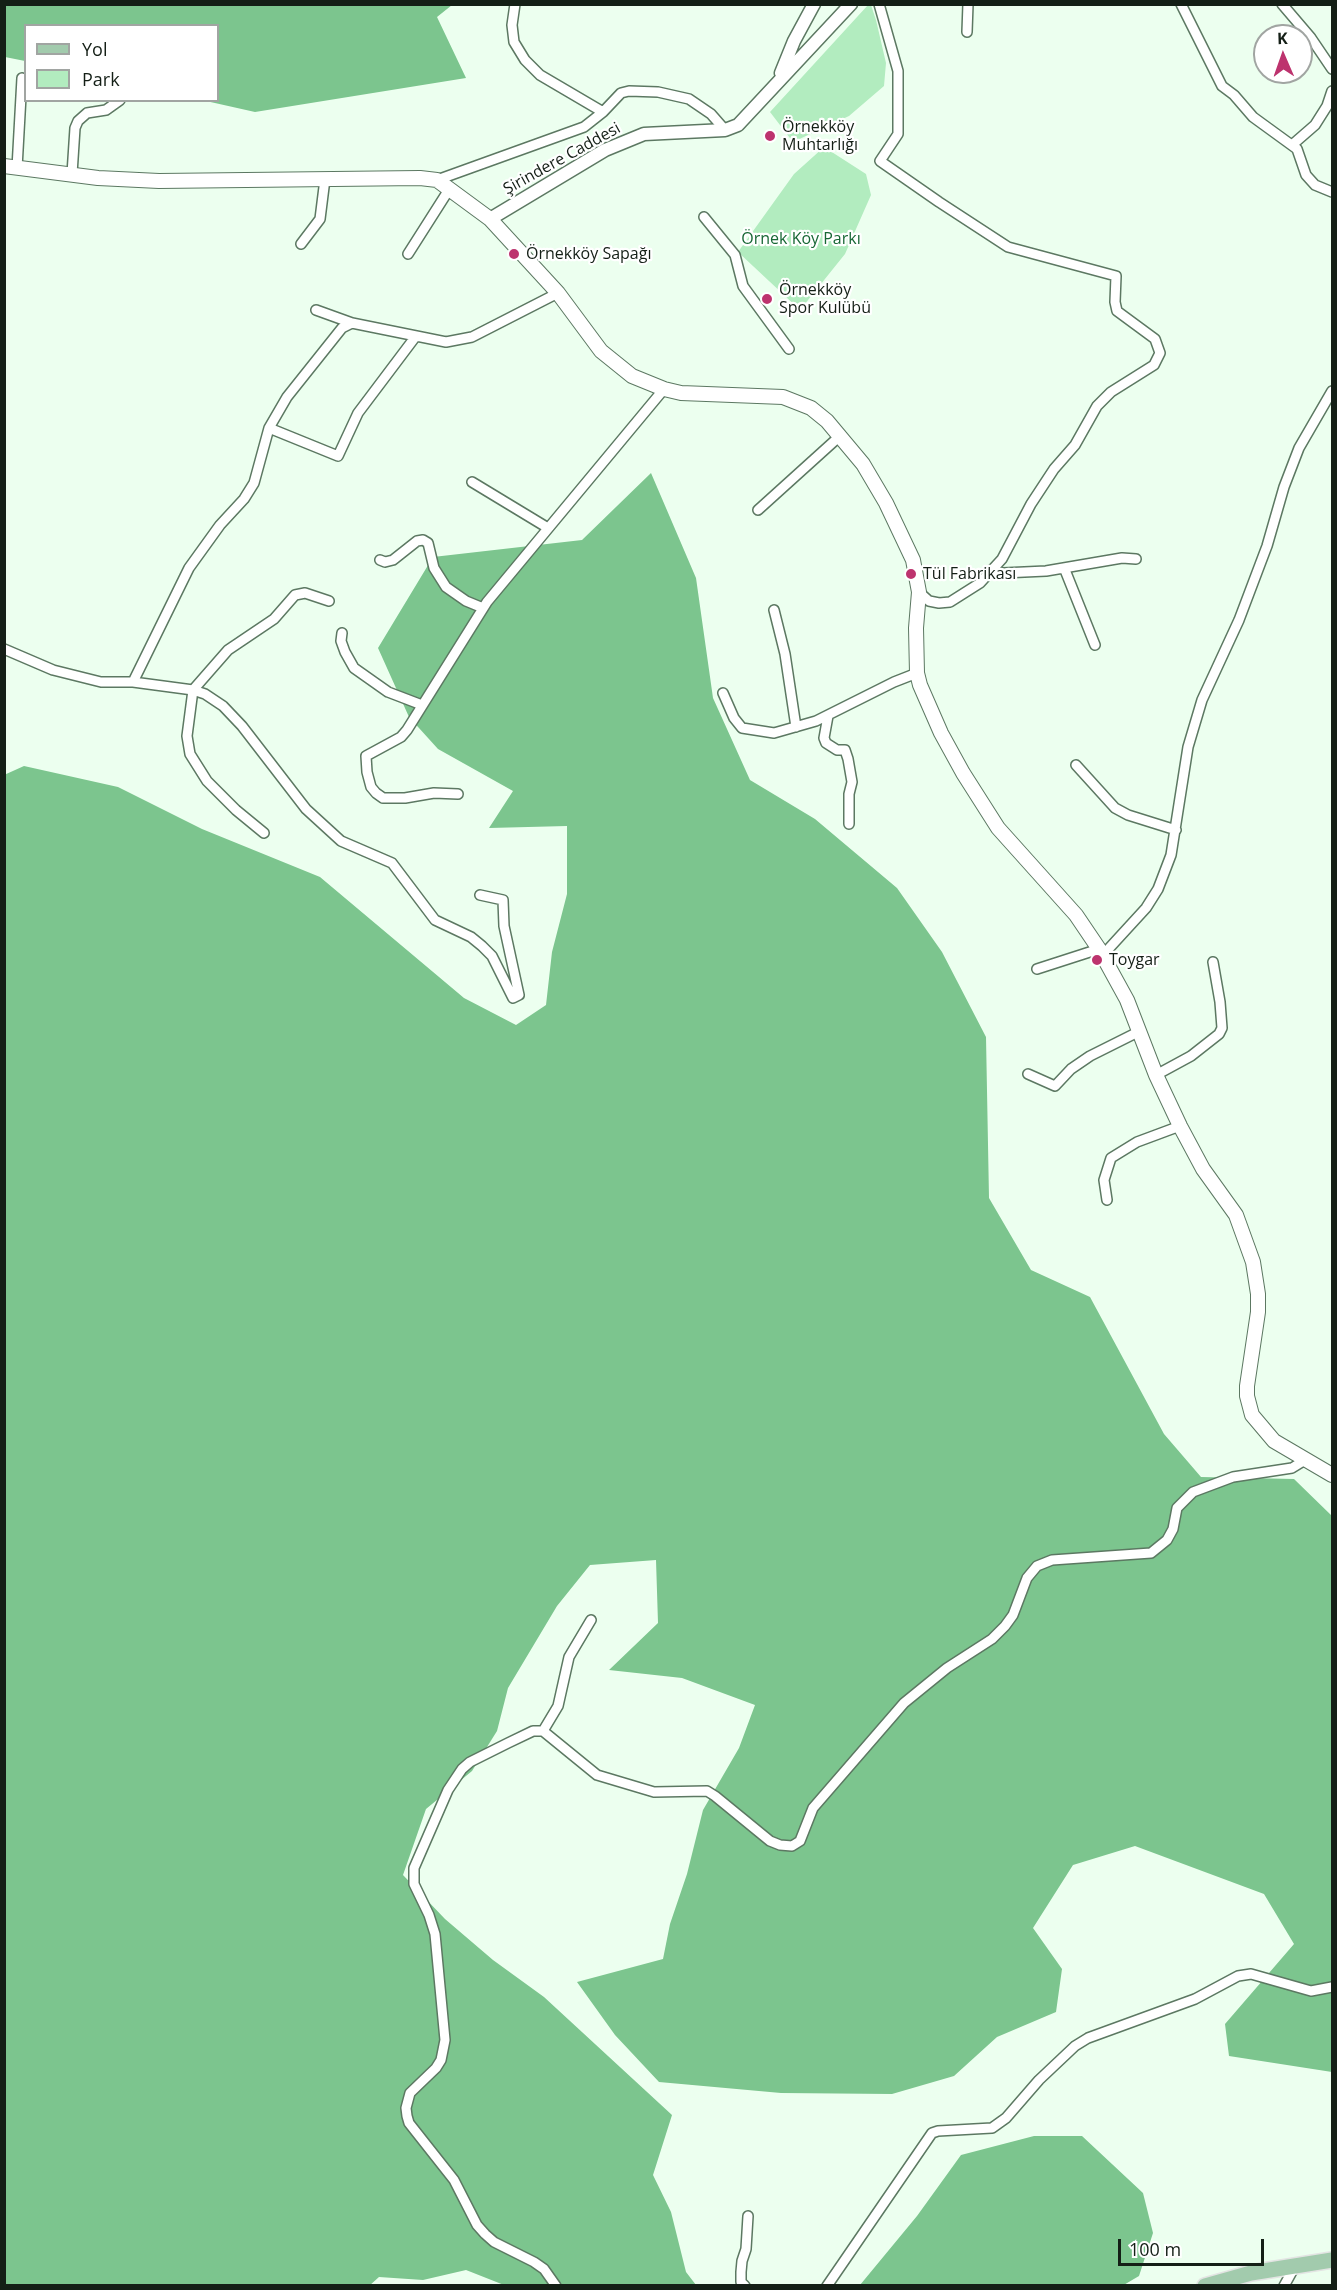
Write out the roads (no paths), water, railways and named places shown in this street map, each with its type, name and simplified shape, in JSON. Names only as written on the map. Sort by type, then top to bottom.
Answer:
[{"type":"main road","points":[[11,167],[98,178],[159,181],[420,178],[437,180],[490,219],[558,293],[609,359],[632,376],[681,393],[783,397],[811,408],[841,435],[864,464],[886,503],[913,560],[920,592],[916,628],[917,673],[941,733],[998,828],[1076,915],[1119,984],[1140,1031],[1155,1075],[1180,1126],[1203,1169],[1236,1215],[1253,1262],[1258,1294],[1258,1311],[1246,1386],[1249,1407],[1266,1433],[1282,1447],[1332,1475]]},
{"type":"main road","points":[[1205,2286],[1251,2273],[1332,2260]]},
{"type":"street","points":[[515,4],[512,25],[514,42],[525,60],[540,75],[603,112]]},
{"type":"street","points":[[778,80],[813,4]]},
{"type":"street","points":[[437,180],[584,127],[603,112],[621,93],[643,90],[689,99],[711,114],[725,130],[738,125],[851,4]]},
{"type":"street","points":[[879,4],[898,71],[898,134],[880,161],[1008,247],[1116,276],[1117,311],[1155,339],[1160,352],[1154,365],[1111,392],[1096,406],[1074,445],[1054,469],[1031,504],[1002,559],[980,583],[950,602],[929,601],[920,592]]},
{"type":"street","points":[[967,33],[968,4]]},
{"type":"street","points":[[1181,4],[1222,86],[1234,94],[1262,124],[1297,149],[1306,175],[1315,185],[1332,192]]},
{"type":"street","points":[[1282,4],[1311,38],[1332,69]]},
{"type":"street","points":[[11,167],[22,78]]},
{"type":"street","points":[[1292,145],[1315,125],[1327,106],[1332,91]]},
{"type":"street","points":[[72,174],[75,128],[78,121],[87,113],[106,110],[117,102]]},
{"type":"street","name":"Şirindere Caddesi","points":[[490,219],[605,150],[644,134],[725,130]]},
{"type":"street","points":[[301,244],[320,219],[325,179]]},
{"type":"street","points":[[408,254],[450,188]]},
{"type":"street","points":[[704,217],[735,255],[743,286],[789,349]]},
{"type":"street","points":[[316,310],[352,323],[446,342],[472,337],[558,293]]},
{"type":"street","points":[[133,682],[189,568],[254,483],[269,428],[287,397],[342,328],[352,323]]},
{"type":"street","points":[[269,428],[338,456],[358,413],[416,336]]},
{"type":"street","points":[[458,794],[434,793],[395,799],[383,798],[371,787],[366,756],[401,737],[483,608],[664,389]]},
{"type":"street","points":[[1037,969],[1100,953],[1146,908],[1158,889],[1171,855],[1188,747],[1202,700],[1239,620],[1267,546],[1284,487],[1299,448],[1332,391]]},
{"type":"street","points":[[758,510],[841,435]]},
{"type":"street","points":[[472,482],[549,528]]},
{"type":"street","points":[[380,560],[385,562],[393,560],[417,541],[423,540],[428,543],[435,568],[446,587],[466,601],[483,608]]},
{"type":"street","points":[[991,571],[1003,573],[1065,570],[1122,558],[1136,559]]},
{"type":"street","points":[[1065,570],[1095,645]]},
{"type":"street","points":[[264,832],[236,810],[207,781],[190,754],[187,736],[193,690],[228,650],[274,619],[295,595],[305,593],[329,601]]},
{"type":"street","points":[[774,610],[785,654],[796,727]]},
{"type":"street","points":[[342,633],[341,641],[354,668],[388,692],[422,705]]},
{"type":"street","points":[[4,649],[53,670],[101,682],[133,682],[193,690],[223,705],[306,809],[341,841],[392,863],[435,920],[471,937],[492,956],[513,998],[519,995],[504,926],[503,900],[480,895]]},
{"type":"street","points":[[723,693],[734,718],[742,728],[774,734],[828,716],[894,682],[917,673]]},
{"type":"street","points":[[828,716],[824,738],[826,743],[837,750],[845,750],[848,759],[852,783],[849,794],[849,824]]},
{"type":"street","points":[[1076,765],[1115,808],[1128,815],[1176,830]]},
{"type":"street","points":[[1155,1075],[1191,1056],[1219,1034],[1222,1028],[1221,1010],[1212,962]]},
{"type":"street","points":[[1028,1074],[1055,1086],[1071,1069],[1090,1056],[1140,1031]]},
{"type":"street","points":[[1107,1200],[1104,1179],[1111,1158],[1137,1142],[1180,1126]]},
{"type":"street","points":[[556,2286],[544,2269],[494,2242],[477,2225],[454,2180],[410,2123],[406,2108],[410,2093],[436,2068],[444,2051],[435,1934],[429,1915],[414,1884],[413,1876],[416,1861],[448,1790],[462,1769],[470,1762],[533,1731],[543,1731],[597,1775],[654,1792],[707,1791],[770,1841],[792,1846],[800,1840],[813,1808],[904,1703],[948,1668],[992,1639],[1005,1626],[1015,1609],[1027,1578],[1037,1566],[1052,1560],[1151,1552],[1167,1540],[1173,1529],[1177,1508],[1193,1492],[1213,1482],[1239,1475],[1292,1468],[1305,1460]]},
{"type":"street","points":[[543,1731],[558,1706],[569,1657],[591,1620]]},
{"type":"street","points":[[827,2286],[932,2133],[992,2128],[1006,2118],[1039,2080],[1075,2046],[1088,2038],[1195,1999],[1238,1976],[1251,1974],[1311,1991],[1332,1987]]},
{"type":"street","points":[[745,2286],[741,2282],[741,2272],[746,2249],[748,2216]]},
{"type":"street","points":[[1284,2286],[1295,2266]]},
{"type":"place","name":"Örnekköy Muhtarlığı","points":[[770,136]]},
{"type":"place","name":"Örnekköy Sapağı","points":[[514,254]]},
{"type":"place","name":"Örnekköy Spor Kulübü","points":[[767,299]]},
{"type":"place","name":"Tül Fabrikası","points":[[911,574]]},
{"type":"place","name":"Toygar","points":[[1097,960]]},
{"type":"park label","name":"Örnek Köy Parkı","points":[[801,239]]}]
